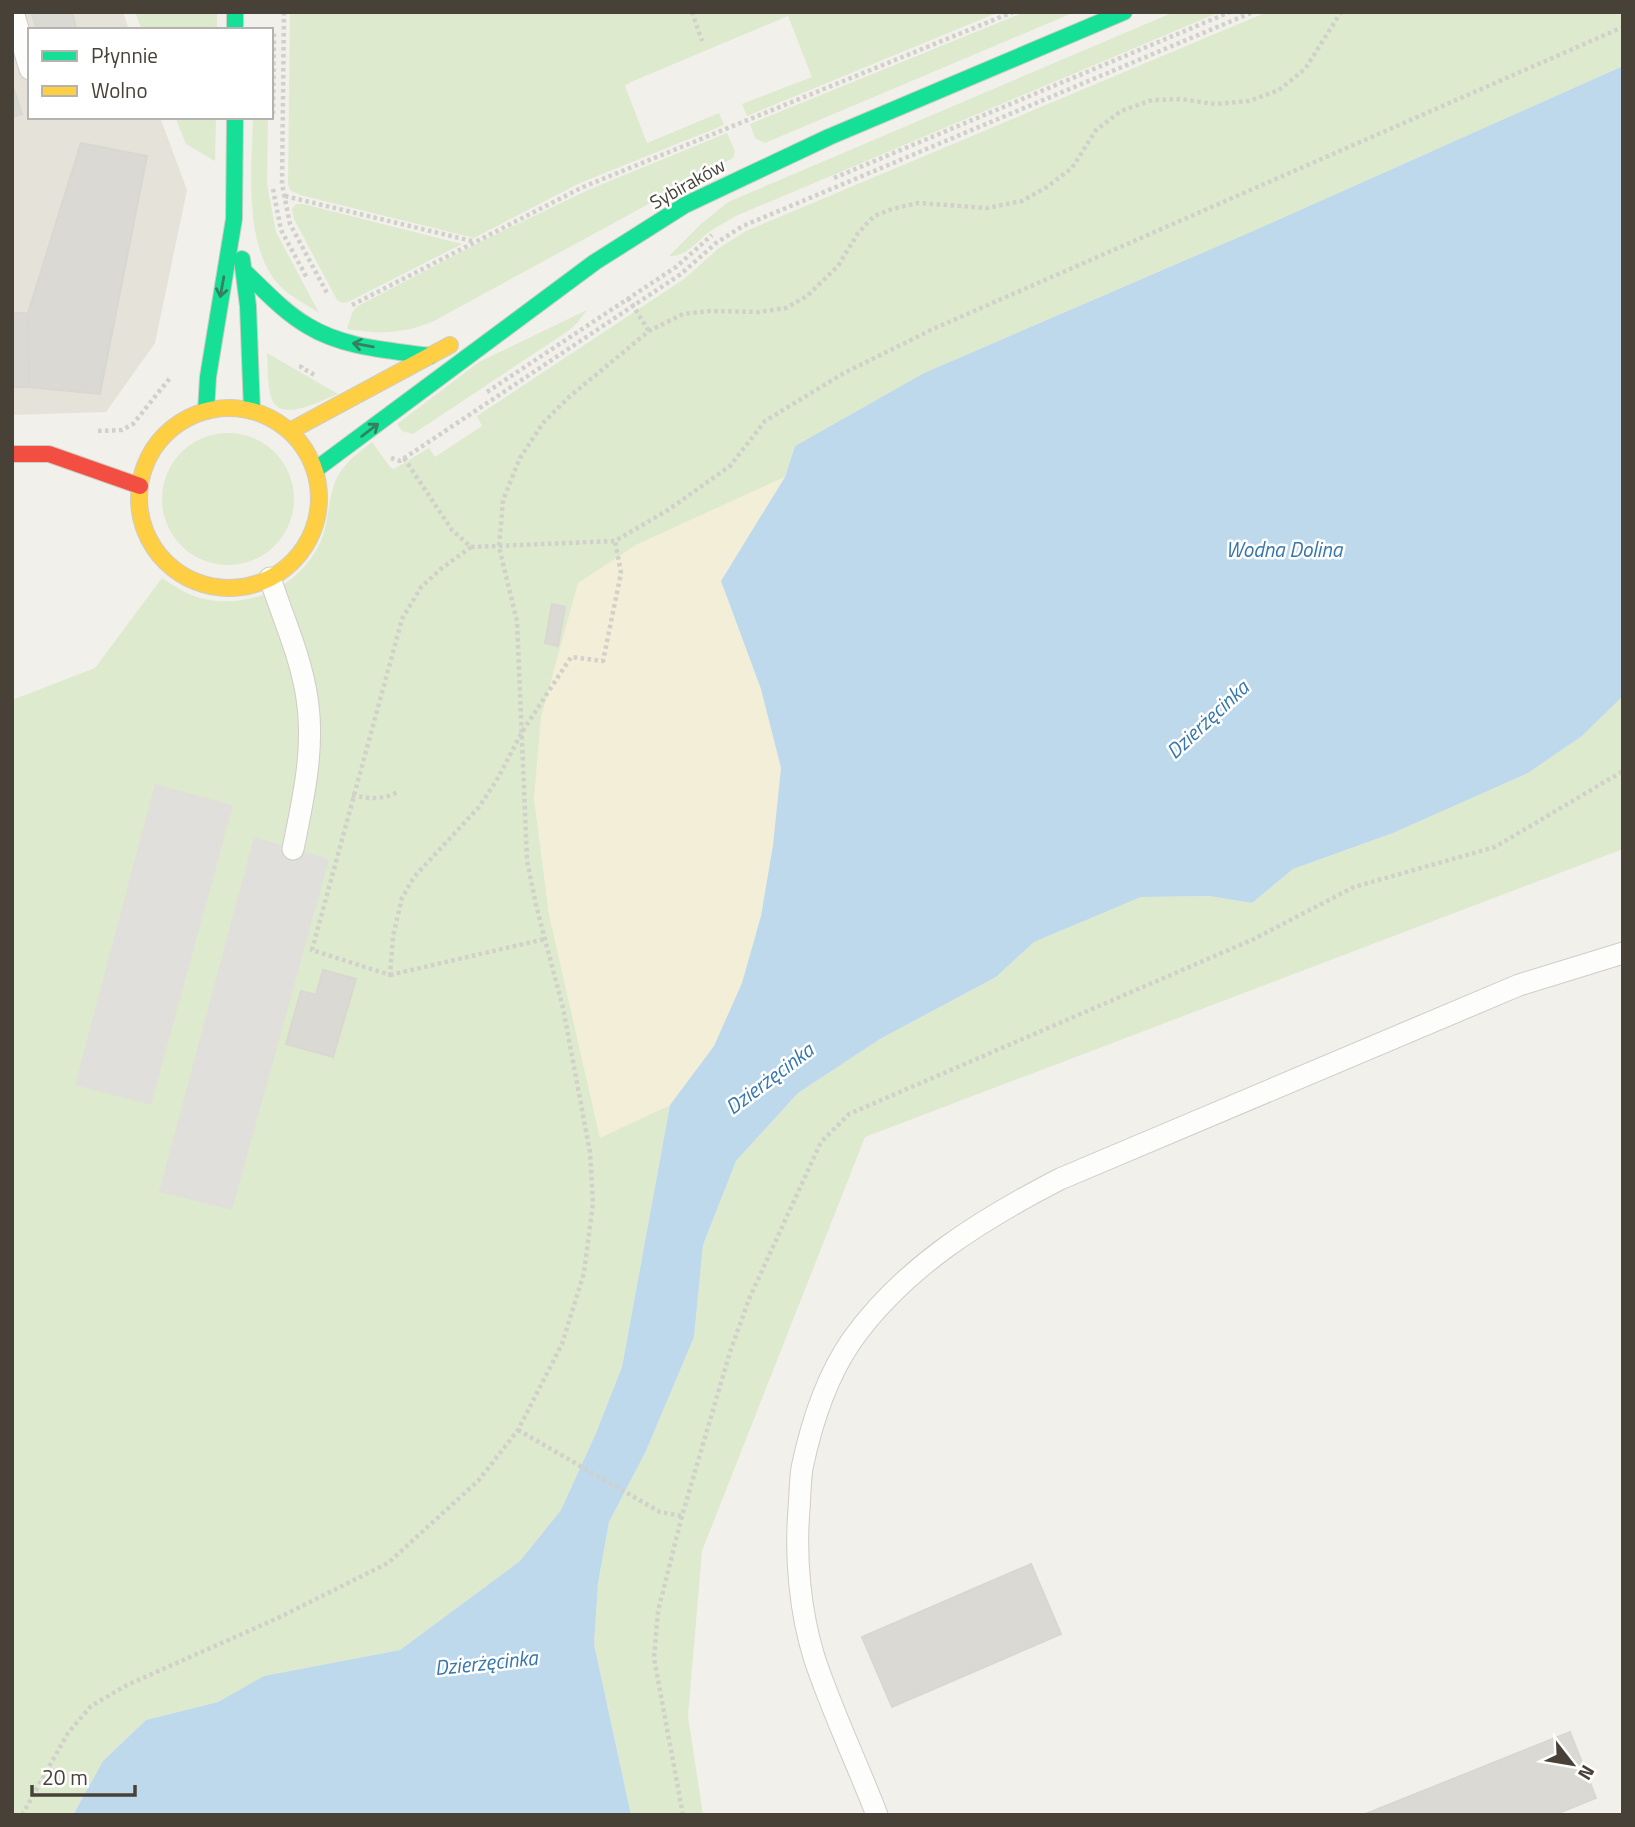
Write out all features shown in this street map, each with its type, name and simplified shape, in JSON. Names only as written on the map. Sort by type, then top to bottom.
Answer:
[{"type":"street","name":"Sybiraków","points":[[315,470],[595,262],[685,205],[757,169],[1124,12]]},
{"type":"street","points":[[206,411],[208,377],[234,219],[235,119]]},
{"type":"street","points":[[234,219],[245,272],[252,411]]},
{"type":"street","points":[[290,431],[430,356],[595,262]]},
{"type":"street","points":[[245,272],[300,321],[317,331],[354,344],[430,356]]},
{"type":"street","points":[[229,408],[252,411],[272,418],[290,431],[305,449],[315,470],[319,491],[318,512],[312,533],[302,551],[288,566],[270,578],[249,586],[228,588],[206,585],[186,577],[168,564],[154,548],[142,518],[140,486],[145,465],[155,447],[169,431],[187,419],[206,411],[229,408]]},
{"type":"street","points":[[12,454],[49,454],[140,486]]},
{"type":"lane","points":[[13,12],[28,62]]},
{"type":"lane","points":[[270,578],[298,659],[308,699],[309,744],[305,791],[293,849]]},
{"type":"lane","points":[[877,1815],[814,1656],[804,1611],[797,1542],[802,1469],[817,1416],[834,1372],[852,1340],[884,1303],[953,1241],[1004,1208],[1060,1179],[1520,985],[1623,953]]},
{"type":"path","points":[[284,12],[282,184],[290,223],[332,302]]},
{"type":"path","points":[[692,12],[702,41]]},
{"type":"path","points":[[344,309],[583,187],[1013,12]]},
{"type":"path","points":[[823,183],[1230,12]]},
{"type":"path","points":[[384,450],[394,460],[403,456],[681,274],[716,243],[743,226],[1253,12]]},
{"type":"path","points":[[22,1815],[68,1733],[91,1706],[127,1685],[278,1618],[388,1563],[478,1482],[518,1430],[562,1344],[584,1273],[593,1203],[590,1152],[563,1007],[527,860],[517,621],[499,547],[503,500],[520,458],[543,423],[569,397],[649,331],[683,314],[710,311],[759,312],[786,308],[807,296],[838,266],[858,233],[874,216],[918,203],[987,208],[1022,201],[1072,168],[1096,130],[1121,111],[1152,100],[1181,99],[1215,104],[1249,101],[1279,90],[1305,69],[1341,12]]},
{"type":"path","points":[[273,118],[274,26]]},
{"type":"path","points":[[545,939],[390,975],[312,950],[402,619],[421,587],[442,568],[471,547],[615,541],[668,510],[730,466],[765,421],[844,373],[933,329],[1623,27]]},
{"type":"path","points":[[272,184],[281,230],[311,285]]},
{"type":"path","points":[[285,195],[473,242]]},
{"type":"path","points":[[479,397],[676,267],[720,230]]},
{"type":"path","points":[[628,298],[649,331]]},
{"type":"path","points":[[403,456],[452,530],[471,547]]},
{"type":"path","points":[[390,975],[393,936],[402,898],[414,877],[479,807],[522,732],[570,657],[603,661],[621,573],[615,541]]},
{"type":"path","points":[[352,795],[366,799],[381,798],[398,792]]},
{"type":"path","points":[[518,1430],[660,1512],[682,1516]]},
{"type":"shaded area","points":[[12,12],[123,12],[128,28],[28,28],[28,119],[161,119],[187,190],[155,343],[106,412],[12,415]]},
{"type":"shaded area","points":[[155,784],[233,805],[151,1105],[75,1085]]},
{"type":"shaded area","points":[[254,837],[329,859],[232,1210],[159,1192]]},
{"type":"green space","points":[[135,12],[217,12],[217,28],[141,28]]},
{"type":"green space","points":[[290,12],[999,12],[747,116],[742,104],[812,77],[788,16],[631,82],[625,86],[647,143],[719,113],[724,125],[580,183],[474,238],[300,195],[290,190]]},
{"type":"green space","points":[[1025,12],[1075,12],[765,143],[755,138],[750,124]]},
{"type":"green space","points":[[1174,12],[1220,12],[738,215],[711,230],[685,252],[669,256],[728,202]]},
{"type":"green space","points":[[1267,12],[1623,12],[1623,66],[1253,231],[924,373],[795,446],[785,477],[636,545],[534,797],[549,914],[600,1137],[670,1105],[622,1367],[561,1510],[520,1561],[400,1650],[265,1676],[218,1702],[146,1720],[103,1761],[73,1815],[12,1815],[12,700],[95,668],[162,578],[190,594],[217,601],[252,598],[283,585],[297,574],[318,547],[338,476],[350,460],[372,442],[394,469],[429,448],[435,457],[482,426],[477,416],[684,279],[719,248],[746,231]]},
{"type":"green space","points":[[176,119],[216,119],[215,161],[186,144]]},
{"type":"green space","points":[[253,119],[268,119],[267,184],[276,232],[319,313],[283,289],[270,273],[255,231],[251,184]]},
{"type":"green space","points":[[727,133],[735,151],[733,158],[432,322],[390,332],[347,329],[356,307],[484,240],[588,190]]},
{"type":"green space","points":[[296,204],[462,244],[342,303],[337,300],[294,219],[292,209]]},
{"type":"green space","points":[[587,310],[568,331],[413,434],[402,431],[397,424],[479,362]]},
{"type":"green space","points":[[267,353],[338,394],[291,410],[275,405],[268,381]]},
{"type":"green space","points":[[228,433],[253,438],[275,452],[289,474],[294,499],[289,524],[275,546],[253,560],[228,565],[203,560],[181,546],[167,524],[162,499],[167,474],[181,452],[203,438]]},
{"type":"green space","points":[[1623,696],[1623,849],[865,1137],[702,1551],[688,1716],[703,1815],[631,1815],[594,1644],[598,1583],[609,1522],[646,1451],[694,1337],[703,1245],[736,1161],[798,1093],[880,1039],[996,977],[1034,942],[1141,897],[1209,896],[1252,903],[1293,869],[1393,833],[1528,773],[1582,736]]},
{"type":"sand","points":[[785,477],[721,581],[761,689],[781,768],[773,845],[761,916],[742,983],[714,1046],[670,1105],[600,1138],[549,914],[534,797],[541,717],[578,583],[636,545]]},
{"type":"water","name":"Wodna Dolina","points":[[1623,66],[1623,696],[1582,736],[1528,773],[1393,833],[1293,869],[1252,903],[1209,896],[1141,897],[1034,942],[996,977],[880,1039],[798,1093],[736,1161],[703,1245],[694,1337],[646,1451],[609,1522],[598,1583],[594,1644],[631,1815],[73,1815],[103,1761],[146,1720],[218,1702],[264,1676],[400,1650],[520,1561],[561,1510],[622,1367],[670,1105],[714,1046],[742,983],[761,916],[773,845],[781,768],[761,689],[721,581],[785,477],[795,446],[924,373],[1253,231]]},
{"type":"building","points":[[31,12],[72,12],[76,28],[36,28]]},
{"type":"building","points":[[12,84],[22,114],[12,117]]},
{"type":"building","points":[[81,143],[147,156],[100,394],[29,387],[28,313]]},
{"type":"building","points":[[12,313],[28,313],[29,387],[12,387]]},
{"type":"building","points":[[552,604],[565,607],[558,646],[545,643]]},
{"type":"building","points":[[323,970],[356,979],[333,1057],[286,1044],[301,991],[316,995]]},
{"type":"building","points":[[1031,1564],[1061,1634],[892,1707],[862,1637]]},
{"type":"building","points":[[1570,1732],[1596,1798],[1554,1815],[1363,1815]]},
{"type":"traffic: fast","points":[[235,12],[235,28]]},
{"type":"traffic: fast","points":[[315,470],[595,262],[685,205],[829,137],[1124,12]]},
{"type":"traffic: fast","points":[[206,411],[208,377],[234,219],[235,119]]},
{"type":"traffic: fast","points":[[242,259],[248,306],[252,411]]},
{"type":"traffic: fast","points":[[245,272],[291,314],[322,333],[352,344],[430,356]]},
{"type":"traffic: slow","points":[[290,431],[450,345]]},
{"type":"traffic: slow","points":[[229,408],[263,415],[279,423],[292,435],[304,448],[312,464],[319,498],[312,532],[304,548],[292,561],[279,573],[263,581],[229,588],[195,581],[179,573],[166,561],[154,548],[146,532],[139,498],[146,464],[154,448],[166,435],[179,423],[195,415],[229,408]]},
{"type":"traffic: jam","points":[[12,454],[49,454],[140,486]]},
{"type":"water label","name":"Dzierżęcinka","points":[[1207,719]]},
{"type":"water label","name":"Dzierżęcinka","points":[[769,1078]]},
{"type":"water label","name":"Dzierżęcinka","points":[[486,1662]]}]
